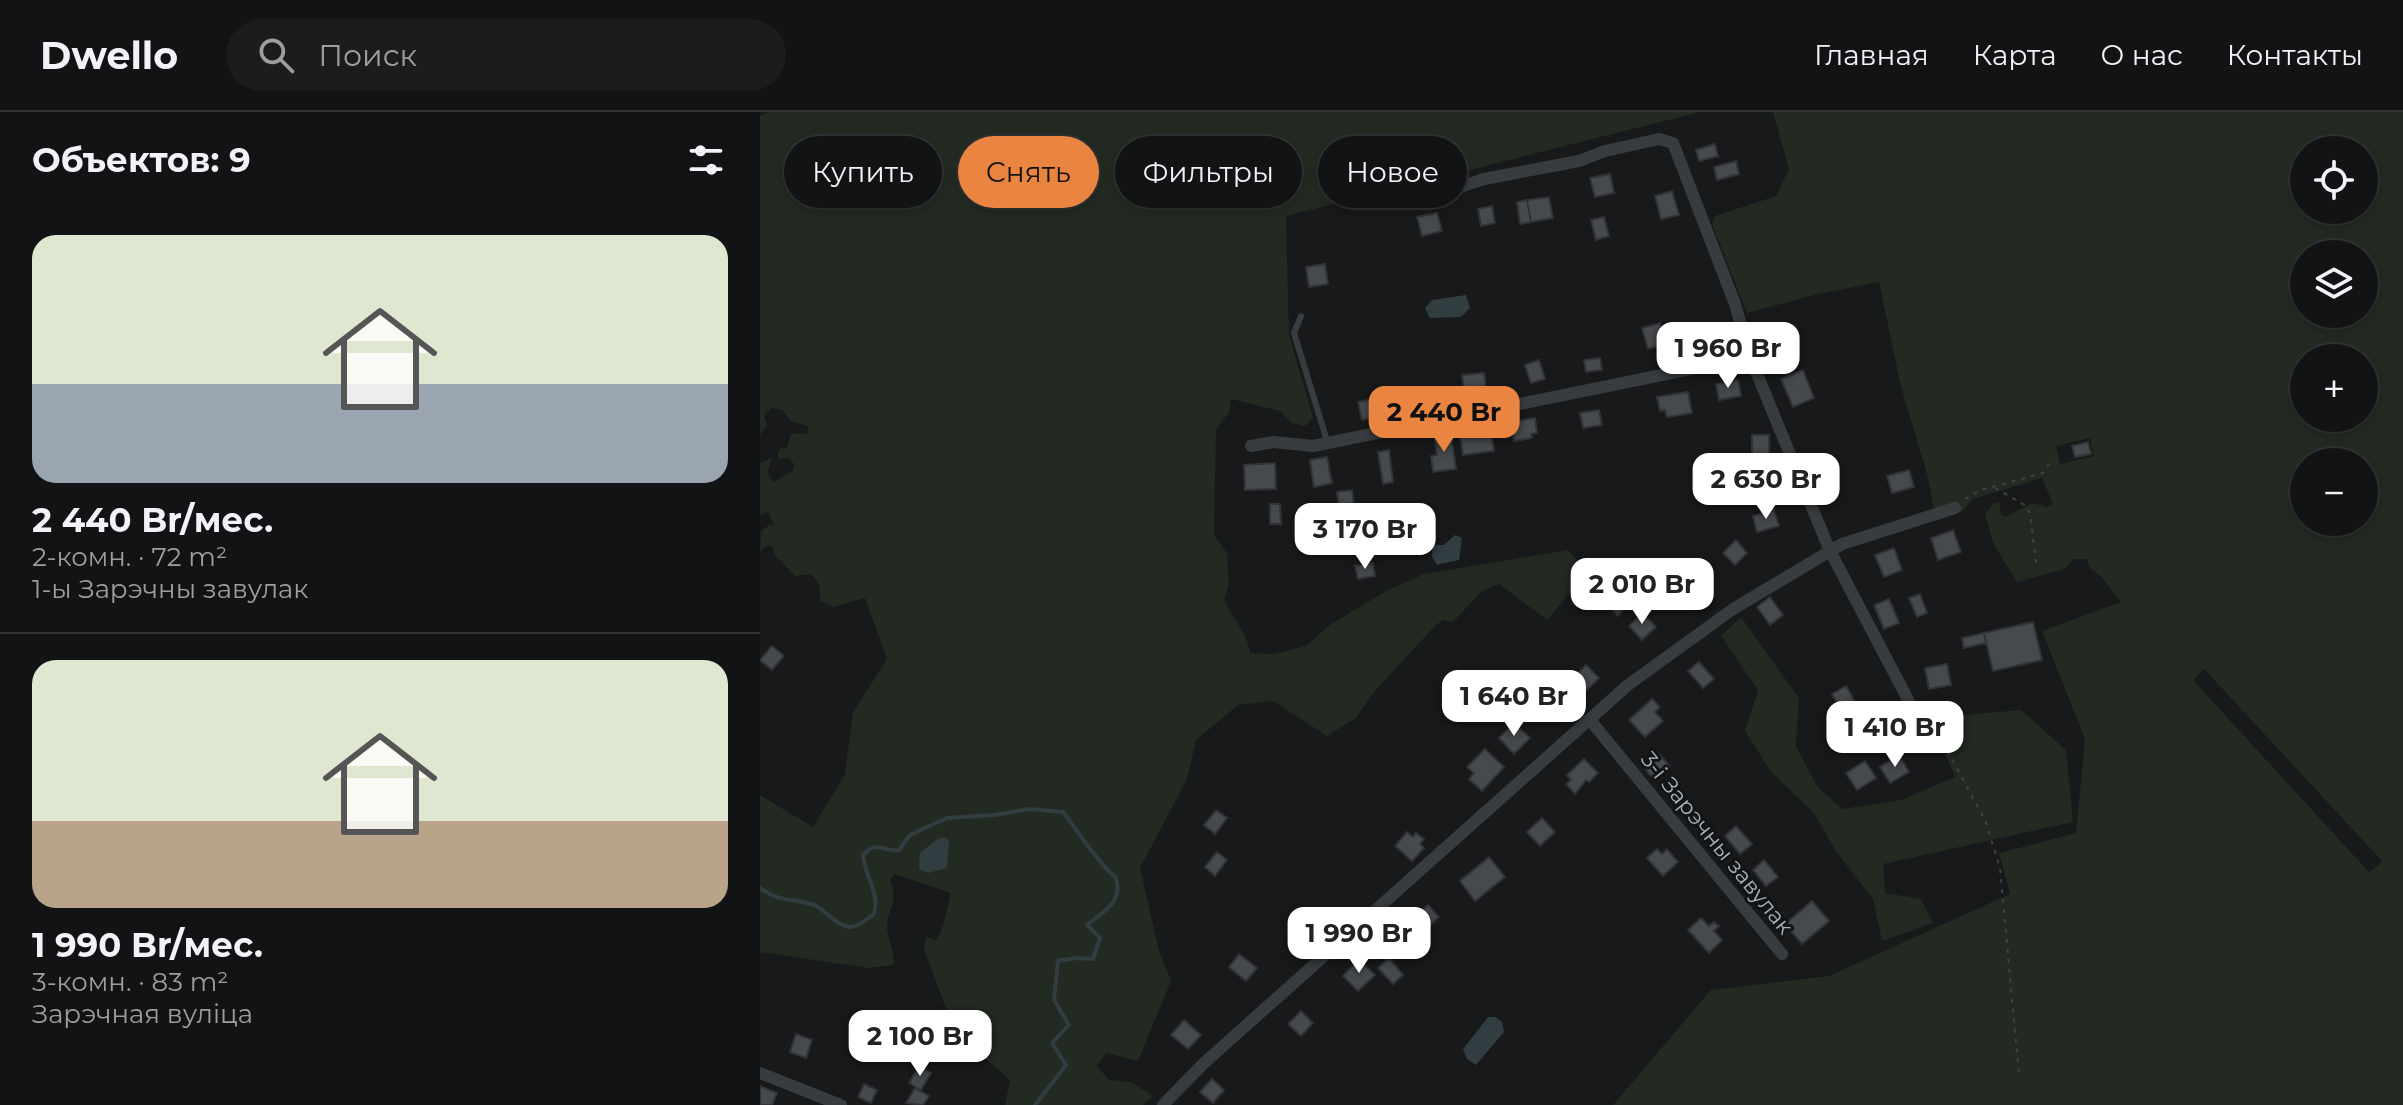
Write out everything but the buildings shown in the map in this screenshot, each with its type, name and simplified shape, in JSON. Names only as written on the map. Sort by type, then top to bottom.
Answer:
[{"type":"street","points":[[1467,185],[1565,164],[1659,139],[1669,140],[1675,147],[1735,304],[1750,357],[1830,551],[1914,711]]},
{"type":"street","points":[[1251,446],[1273,442],[1302,446],[1328,444],[1750,357]]},
{"type":"street","points":[[1163,1105],[1204,1063],[1628,685],[1723,616],[1830,551],[1856,538],[1955,508]]},
{"type":"street","name":"3-і Зарэчны завулак","points":[[1590,720],[1782,954]]},
{"type":"street","points":[[760,1073],[841,1105]]},
{"type":"lane","points":[[1301,316],[1294,333],[1328,444]]},
{"type":"path","points":[[1955,508],[1969,496],[2043,473],[2050,462]]},
{"type":"path","points":[[1994,487],[2019,500],[2030,513],[2036,563]]},
{"type":"path","points":[[1914,711],[1947,750],[1985,820],[2000,868],[2019,1075]]},
{"type":"shaded area","points":[[769,112],[1700,112],[1467,171],[1467,136],[1318,136],[1318,208],[1286,216],[1289,335],[1313,418],[1305,426],[1292,423],[1280,411],[1231,399],[1229,412],[1216,430],[1214,535],[1227,553],[1229,583],[1224,600],[1243,632],[1250,653],[1274,654],[1306,646],[1331,624],[1388,590],[1424,574],[1568,550],[1587,572],[1547,620],[1499,584],[1481,592],[1453,622],[1443,620],[1435,626],[1374,692],[1356,718],[1327,736],[1273,701],[1238,705],[1196,740],[1187,779],[1140,868],[1159,951],[1171,981],[1138,1061],[1106,1053],[1097,1066],[1109,1080],[1131,1082],[1153,1096],[1143,1105],[1005,1105],[1010,1080],[976,1050],[976,1036],[950,1019],[924,950],[926,937],[936,940],[942,930],[951,893],[894,874],[890,880],[894,898],[887,925],[894,965],[868,968],[760,952],[760,795],[813,827],[845,774],[853,712],[887,659],[865,598],[833,607],[820,601],[819,583],[811,574],[795,576],[775,555],[772,546],[766,546],[760,552],[761,532],[770,524],[774,526],[768,511],[760,516],[760,463],[772,458],[767,474],[774,482],[793,470],[794,464],[788,458],[778,459],[778,452],[781,447],[787,448],[791,434],[807,433],[809,426],[792,422],[782,410],[771,408],[764,416],[767,425],[760,435],[760,116]]},
{"type":"shaded area","points":[[1773,112],[2403,112],[2403,1105],[1613,1105],[1711,990],[1829,976],[2010,894],[1999,853],[2076,833],[2085,739],[2042,631],[2121,602],[2090,568],[2087,559],[2074,559],[2065,569],[2017,582],[1994,545],[1985,515],[1993,504],[1999,502],[2001,514],[2005,517],[2032,503],[2047,507],[2053,504],[2042,478],[1973,499],[1963,511],[1936,520],[1927,474],[1901,387],[1879,282],[1747,313],[1712,224],[1715,216],[1776,196],[1789,169]],"holes":[[[2090,438],[2094,456],[2060,464],[2056,446]],[[2204,669],[2382,862],[2369,872],[2193,680]]]},
{"type":"shaded area","points":[[1466,295],[1470,308],[1461,317],[1430,318],[1425,308],[1432,300]]},
{"type":"shaded area","points":[[1455,535],[1462,538],[1459,560],[1437,565],[1432,557],[1433,545],[1444,545]]},
{"type":"shaded area","points":[[1741,617],[1799,698],[1796,746],[1817,786],[1842,809],[1901,800],[1955,777],[1929,718],[2021,710],[2066,750],[2073,822],[1883,864],[1885,893],[1921,899],[1933,923],[1882,941],[1873,899],[1837,853],[1814,813],[1771,772],[1745,731],[1758,690],[1721,636]]},
{"type":"shaded area","points":[[944,837],[949,840],[947,868],[928,873],[919,869],[920,853]]},
{"type":"shaded area","points":[[1488,1017],[1502,1022],[1504,1032],[1476,1065],[1467,1059],[1463,1049]]},
{"type":"waterway","points":[[760,888],[781,898],[819,907],[842,925],[854,926],[874,914],[874,892],[863,855],[868,850],[877,847],[899,850],[910,835],[947,818],[1029,809],[1063,812],[1115,876],[1117,892],[1111,905],[1087,925],[1100,938],[1093,959],[1058,961],[1054,1000],[1069,1025],[1052,1043],[1066,1065],[1035,1105]]}]
